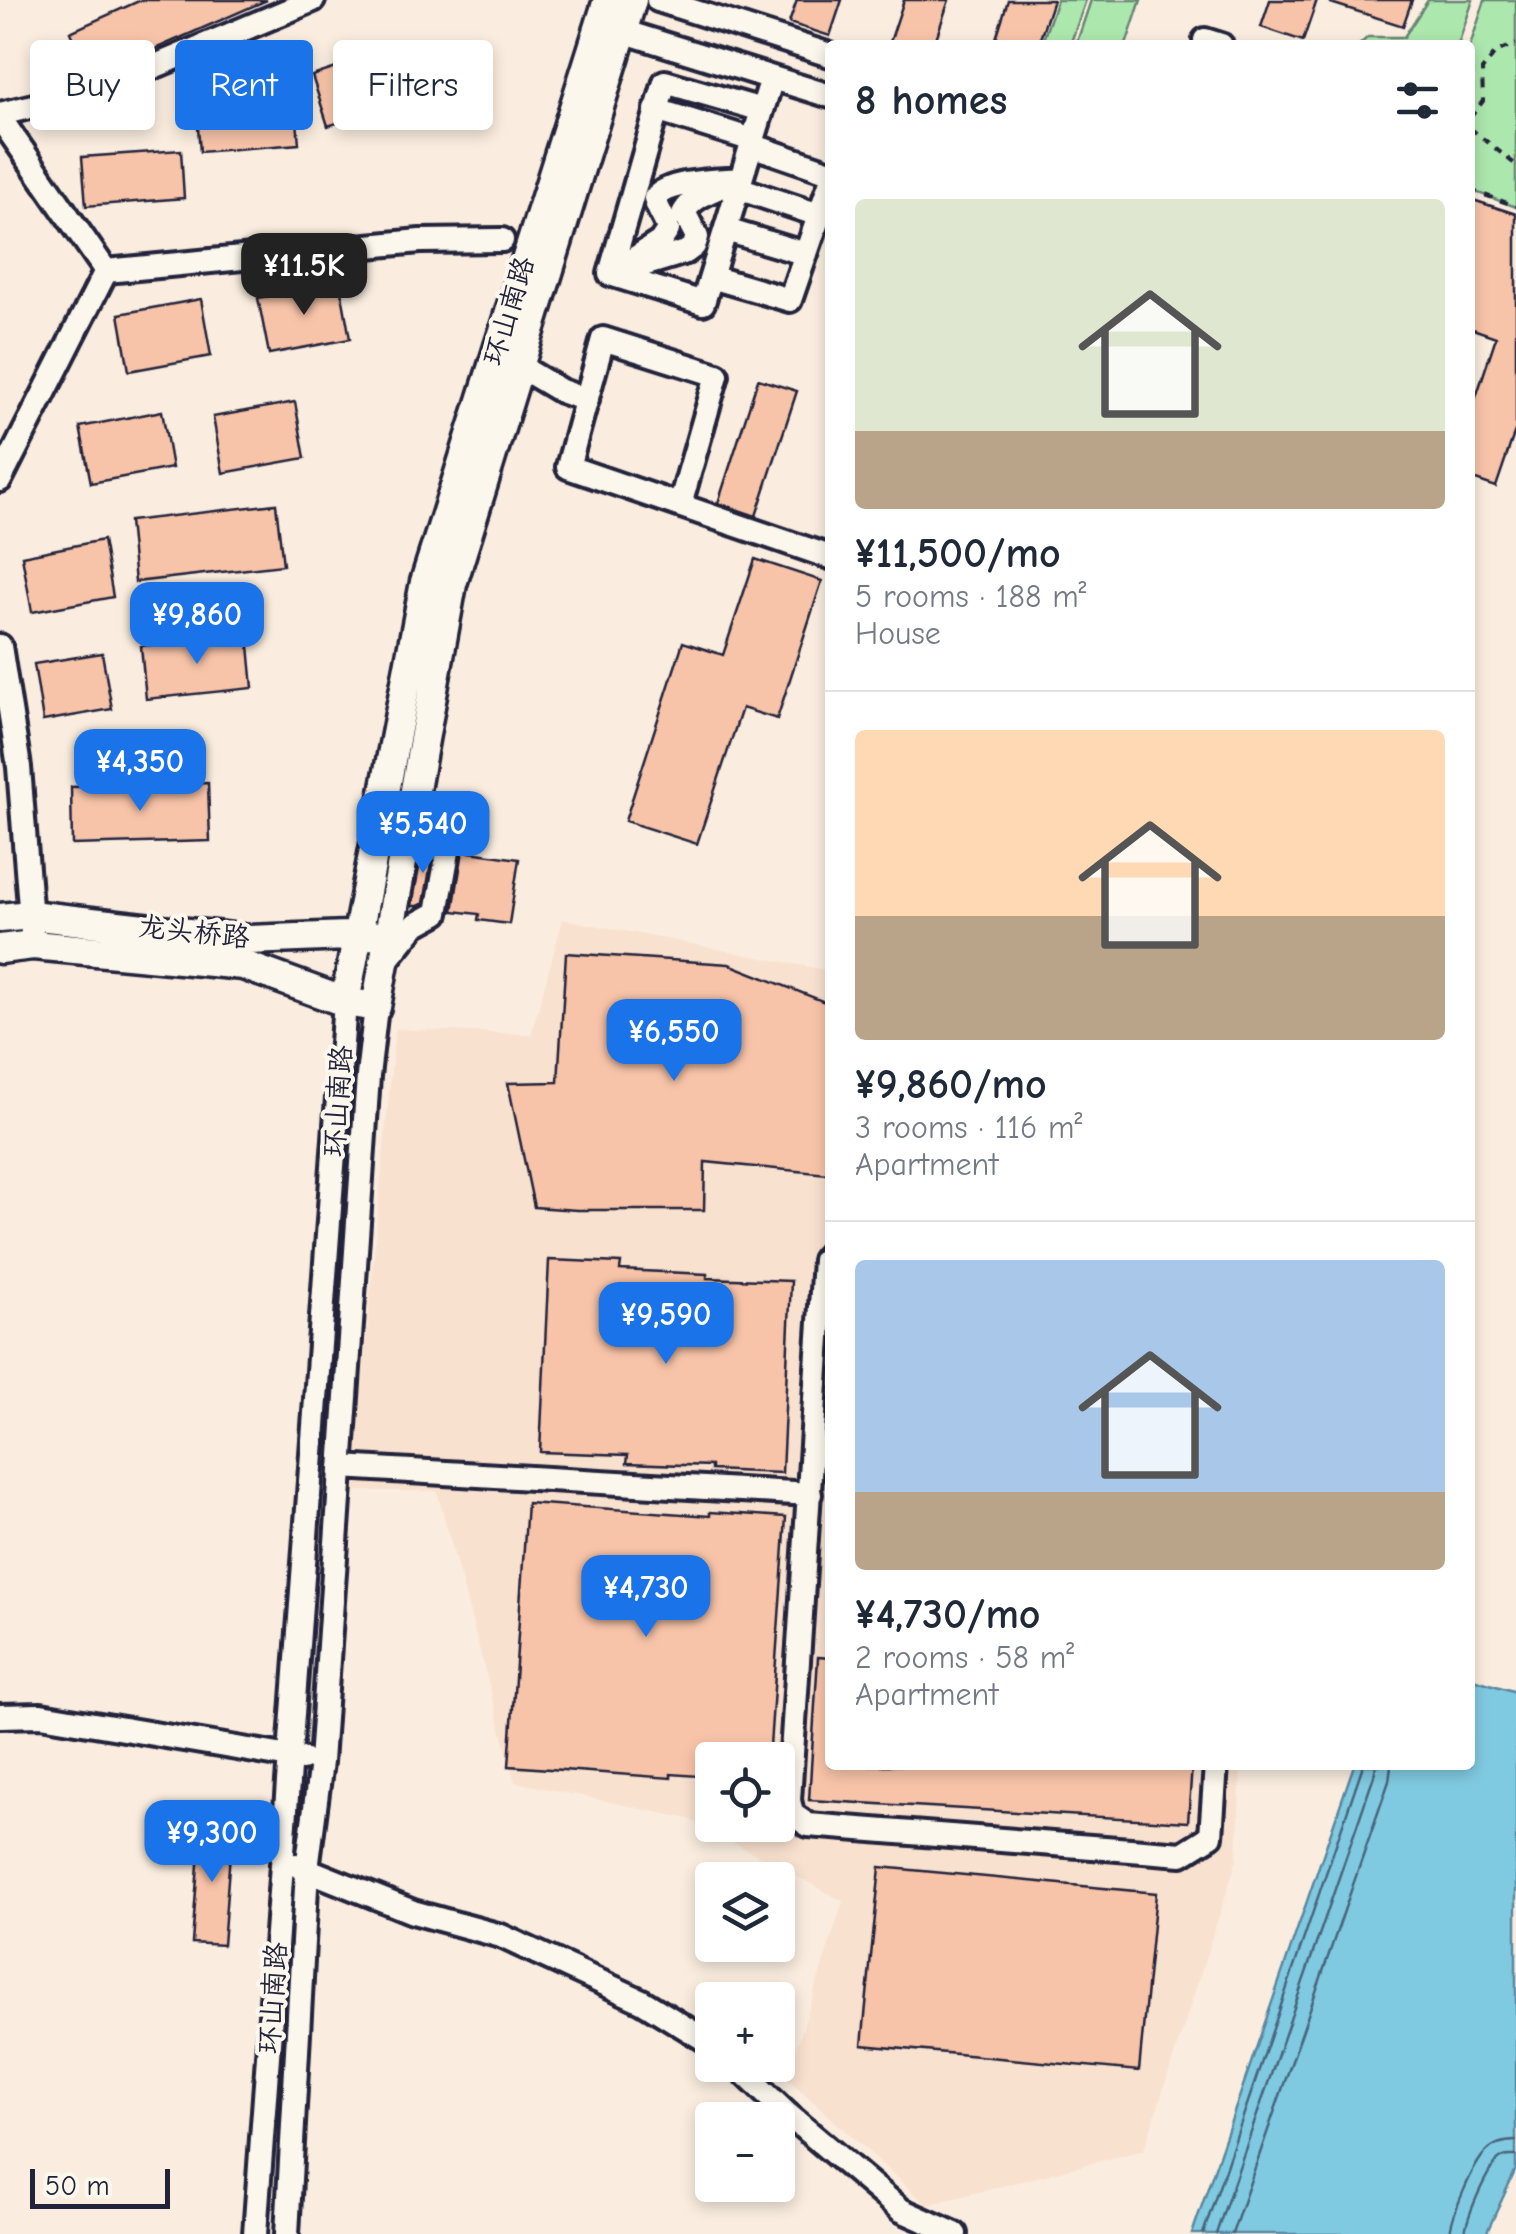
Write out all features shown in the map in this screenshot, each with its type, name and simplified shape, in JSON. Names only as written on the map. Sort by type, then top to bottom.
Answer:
[{"type":"main road","name":"环山南路","points":[[345,1002],[424,582],[608,0]]},
{"type":"main road","name":"环山南路","points":[[376,1007],[452,584],[632,0]]},
{"type":"main road","name":"龙头桥路","points":[[0,918],[30,914],[249,940],[388,936]]},
{"type":"main road","name":"龙头桥路","points":[[0,950],[33,946],[243,965],[345,1002],[376,1007]]},
{"type":"street","points":[[106,271],[0,116],[96,91],[312,0]]},
{"type":"street","points":[[658,0],[825,53]]},
{"type":"street","points":[[622,31],[825,94]]},
{"type":"street","points":[[610,274],[703,303],[772,78]]},
{"type":"street","points":[[610,274],[665,82],[762,110]]},
{"type":"street","points":[[656,110],[825,170]]},
{"type":"street","points":[[610,274],[660,242],[668,230],[656,198],[672,186],[740,183],[819,215]]},
{"type":"street","points":[[711,277],[790,300],[825,198]]},
{"type":"street","points":[[726,230],[806,254]]},
{"type":"street","points":[[106,271],[420,241],[502,240]]},
{"type":"street","points":[[0,480],[106,271]]},
{"type":"street","points":[[680,505],[718,375],[604,339],[568,467],[825,555]]},
{"type":"street","points":[[519,366],[561,391],[587,400]]},
{"type":"street","points":[[0,646],[19,766],[33,946]]},
{"type":"street","points":[[383,965],[415,925],[437,914],[450,840],[438,827],[410,816]]},
{"type":"street","name":"环山南路","points":[[254,2234],[345,1002]]},
{"type":"street","name":"环山南路","points":[[287,2234],[306,1869],[320,1762],[366,1096],[376,1007]]},
{"type":"street","points":[[825,1259],[789,1800],[792,1814],[808,1825],[1182,1854],[1211,1836],[1216,1770]]},
{"type":"street","points":[[341,1467],[810,1494]]},
{"type":"street","points":[[0,1716],[41,1715],[320,1762]]},
{"type":"street","points":[[283,1860],[413,1912],[500,1936],[642,2001],[695,2034]]},
{"type":"street","points":[[754,2082],[901,2210],[956,2234]]},
{"type":"path","points":[[1475,111],[1482,101],[1482,70],[1496,52],[1516,44]]},
{"type":"path","points":[[1475,132],[1516,165]]},
{"type":"path","points":[[1475,192],[1516,206]]},
{"type":"shaded area","points":[[563,919],[825,970],[825,1770],[1241,1770],[1237,1860],[1144,2150],[927,2205],[791,2082],[795,2082],[795,2053],[843,1901],[795,1875],[795,1862],[770,1862],[732,1842],[795,1842],[795,1742],[695,1742],[695,1822],[515,1782],[437,1491],[352,1491],[395,1029],[531,1034]]},
{"type":"green space","points":[[1057,0],[1086,0],[1072,40],[1043,40]]},
{"type":"green space","points":[[1091,0],[1141,0],[1128,40],[1078,40]]},
{"type":"green space","points":[[1428,0],[1473,0],[1460,40],[1365,40],[1404,37]]},
{"type":"green space","points":[[1485,0],[1516,0],[1516,207],[1475,192],[1475,40],[1472,40]]},
{"type":"water","points":[[1475,1680],[1516,1692],[1516,2169],[1486,2234],[1192,2234],[1352,1770],[1475,1770]]},
{"type":"building","points":[[141,0],[267,0],[155,49],[155,40],[74,40],[70,32]]},
{"type":"building","points":[[797,0],[842,0],[830,36],[789,23]]},
{"type":"building","points":[[904,0],[949,0],[936,40],[891,40]]},
{"type":"building","points":[[1008,0],[1053,0],[1040,40],[996,40]]},
{"type":"building","points":[[1270,0],[1317,0],[1303,40],[1261,27]]},
{"type":"building","points":[[1331,0],[1412,0],[1403,26]]},
{"type":"building","points":[[333,69],[333,124],[328,126],[313,76]]},
{"type":"building","points":[[198,130],[298,130],[299,144],[200,152]]},
{"type":"building","points":[[181,150],[184,198],[86,206],[82,157]]},
{"type":"building","points":[[1475,201],[1516,214],[1516,428],[1496,487],[1475,480],[1475,400],[1496,337],[1475,330]]},
{"type":"building","points":[[340,283],[350,339],[269,354],[258,298]]},
{"type":"building","points":[[201,299],[211,356],[129,371],[119,314]]},
{"type":"building","points":[[758,379],[797,391],[756,516],[718,503]]},
{"type":"building","points":[[295,402],[305,458],[223,473],[213,417]]},
{"type":"building","points":[[162,411],[172,468],[91,483],[80,427]]},
{"type":"building","points":[[276,504],[283,565],[135,582],[129,521]]},
{"type":"building","points":[[103,540],[113,597],[32,612],[22,556]]},
{"type":"building","points":[[755,559],[822,581],[777,719],[742,708],[697,844],[625,821],[683,642],[723,655]]},
{"type":"building","points":[[248,635],[253,688],[146,699],[141,646]]},
{"type":"building","points":[[102,653],[112,709],[43,721],[34,664]]},
{"type":"building","points":[[208,783],[210,841],[72,845],[71,787]]},
{"type":"building","points":[[423,846],[434,847],[424,903],[412,906]]},
{"type":"building","points":[[463,851],[519,859],[509,924],[478,920],[479,914],[453,911]]},
{"type":"building","points":[[566,953],[729,964],[825,1002],[825,1174],[705,1162],[704,1210],[534,1207],[508,1083],[558,1082]]},
{"type":"building","points":[[549,1260],[621,1263],[620,1270],[707,1274],[707,1278],[791,1281],[782,1473],[627,1463],[628,1455],[540,1452]]},
{"type":"building","points":[[527,1503],[710,1516],[710,1512],[786,1517],[770,1742],[695,1742],[695,1776],[671,1774],[671,1778],[509,1766]]},
{"type":"building","points":[[818,1657],[825,1658],[825,1770],[1192,1770],[1188,1822],[809,1800]]},
{"type":"building","points":[[201,1825],[232,1827],[223,1945],[192,1943]]},
{"type":"building","points":[[880,1867],[1156,1893],[1139,2071],[862,2045]]}]
